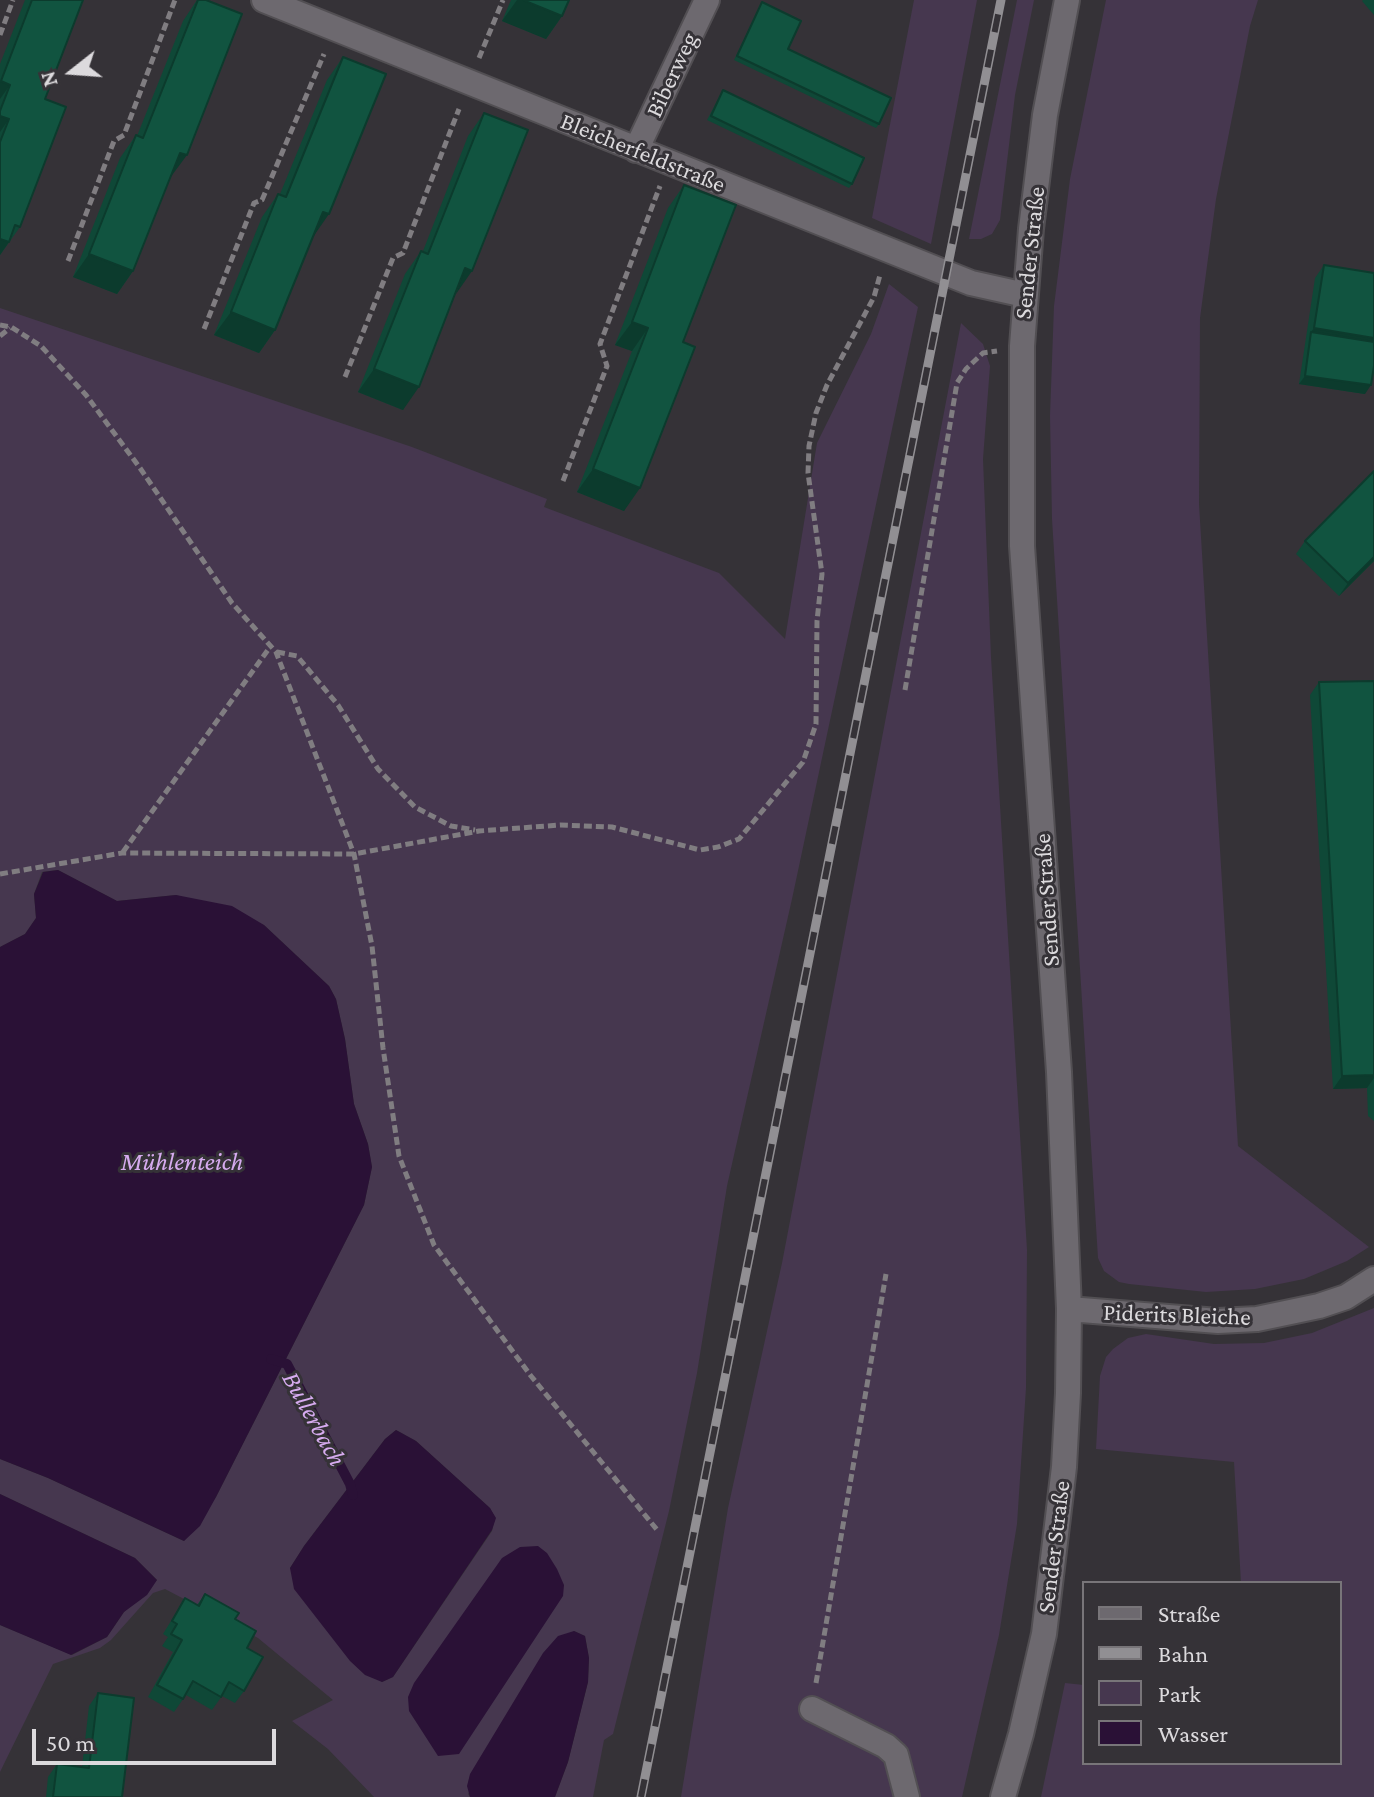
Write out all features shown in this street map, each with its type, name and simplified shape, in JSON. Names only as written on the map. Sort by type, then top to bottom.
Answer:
[{"type":"street","name":"Bleicherfeldstraße","points":[[264,0],[887,251],[971,283],[1025,295]]},
{"type":"street","name":"Biberweg","points":[[636,150],[707,0]]},
{"type":"street","name":"Sender Straße","points":[[1003,1797],[1044,1634],[1064,1467],[1068,1393],[1069,1309],[1059,1072],[1022,546],[1025,295],[1045,115],[1067,0]]},
{"type":"street","name":"Piderits Bleiche","points":[[1069,1309],[1218,1321],[1257,1319],[1346,1297],[1374,1279]]},
{"type":"street","points":[[812,1709],[886,1746],[896,1755],[907,1797]]},
{"type":"path","points":[[0,35],[13,0]]},
{"type":"path","points":[[68,261],[114,141],[124,135],[175,0]]},
{"type":"path","points":[[345,377],[393,258],[403,253],[503,0]]},
{"type":"path","points":[[204,329],[254,203],[262,200],[335,29]]},
{"type":"path","points":[[563,481],[607,366],[600,344],[669,163]]},
{"type":"path","points":[[0,874],[122,853],[354,854],[479,831],[560,825],[612,827],[700,850],[739,839],[803,762],[816,724],[817,621],[822,574],[808,473],[809,446],[821,399],[874,297],[887,251]]},
{"type":"path","points":[[0,325],[11,327],[41,346],[86,395],[232,603],[273,650],[354,854],[372,946],[399,1156],[434,1245],[531,1376],[658,1531]]},
{"type":"path","points":[[0,336],[11,327]]},
{"type":"path","points":[[905,690],[957,383],[983,353],[1022,346]]},
{"type":"path","points":[[273,650],[297,656],[338,705],[378,769],[415,807],[451,826],[479,831]]},
{"type":"path","points":[[122,853],[273,650]]},
{"type":"path","points":[[812,1709],[886,1274]]},
{"type":"green space","points":[[914,0],[977,0],[931,244],[872,218]]},
{"type":"green space","points":[[1017,0],[1034,0],[1015,95],[1000,220],[992,234],[981,239],[969,239]]},
{"type":"green space","points":[[1106,0],[1258,0],[1250,26],[1216,199],[1200,318],[1199,504],[1238,1146],[1369,1247],[1347,1261],[1304,1279],[1255,1289],[1206,1292],[1129,1284],[1119,1282],[1104,1271],[1098,1258],[1052,519],[1050,416],[1054,306],[1070,179]]},
{"type":"green space","points":[[889,284],[918,307],[792,899],[727,1186],[697,1373],[669,1511],[613,1734],[604,1740],[593,1797],[555,1797],[568,1762],[588,1682],[589,1658],[585,1636],[574,1631],[468,1794],[470,1797],[374,1797],[328,1749],[292,1721],[333,1700],[258,1638],[165,1589],[153,1593],[100,1648],[53,1664],[0,1772],[0,1625],[72,1655],[107,1637],[124,1612],[157,1580],[135,1558],[0,1494],[0,1459],[184,1541],[216,1497],[364,1205],[372,1167],[368,1144],[354,1104],[336,999],[329,986],[264,925],[176,895],[117,901],[58,870],[42,872],[34,894],[36,918],[25,934],[0,947],[0,308],[412,447],[547,499],[544,507],[719,573],[785,639],[817,443],[871,334]],"holes":[[[396,1430],[416,1441],[490,1508],[495,1518],[492,1531],[393,1677],[382,1682],[290,1568],[385,1439]]]},
{"type":"green space","points":[[961,323],[983,344],[990,366],[983,459],[991,657],[1027,1250],[1026,1388],[1017,1524],[999,1635],[962,1797],[681,1797],[728,1508],[782,1263]]},
{"type":"green space","points":[[1374,1308],[1374,1797],[1041,1797],[1065,1683],[1082,1685],[1082,1765],[1342,1765],[1342,1581],[1241,1581],[1234,1462],[1096,1449],[1100,1376],[1106,1357],[1128,1338],[1146,1334],[1214,1344],[1264,1343],[1312,1333]]},
{"type":"water","name":"Mühlenteich","points":[[58,870],[117,901],[176,895],[232,906],[264,925],[329,986],[336,999],[354,1104],[368,1144],[372,1167],[364,1205],[216,1497],[200,1526],[184,1541],[0,1459],[0,947],[25,934],[36,918],[34,894],[43,872]]},
{"type":"water","points":[[396,1430],[416,1441],[490,1508],[496,1518],[492,1530],[393,1677],[382,1682],[365,1675],[350,1661],[294,1589],[290,1568],[385,1439]]},
{"type":"water","points":[[0,1494],[135,1558],[157,1580],[147,1595],[124,1612],[107,1637],[71,1655],[0,1625]]},
{"type":"water","points":[[538,1546],[547,1553],[557,1569],[564,1585],[563,1596],[459,1754],[438,1756],[409,1711],[408,1697],[414,1683],[502,1558],[520,1547]]},
{"type":"water","points":[[574,1631],[585,1636],[589,1658],[588,1682],[568,1762],[555,1797],[470,1797],[467,1786],[470,1774],[543,1653],[558,1636]]},
{"type":"building","points":[[32,0],[83,0],[45,99],[66,107],[20,227],[15,225],[9,242],[0,239],[0,142],[9,119],[0,116],[0,111],[10,85],[1,81]]},
{"type":"building","points":[[198,0],[206,0],[242,14],[187,155],[180,153],[133,271],[89,254],[136,135],[143,138]]},
{"type":"building","points":[[523,0],[569,0],[562,16]]},
{"type":"building","points":[[762,2],[801,21],[788,49],[891,98],[879,124],[737,56]]},
{"type":"building","points":[[343,57],[386,74],[329,214],[323,212],[275,330],[231,312],[278,194],[286,197]]},
{"type":"building","points":[[723,90],[864,158],[852,184],[711,116]]},
{"type":"building","points":[[484,113],[528,130],[472,271],[465,268],[419,387],[374,369],[421,251],[428,254]]},
{"type":"building","points":[[684,185],[736,205],[683,342],[695,347],[640,488],[593,469],[648,328],[632,322]]},
{"type":"building","points":[[1324,265],[1374,273],[1374,338],[1314,328]]},
{"type":"building","points":[[1311,332],[1374,342],[1371,385],[1305,376]]},
{"type":"building","points":[[1374,471],[1374,557],[1348,583],[1305,541]]},
{"type":"building","points":[[1374,681],[1374,1075],[1342,1076],[1319,682]]},
{"type":"building","points":[[205,1594],[239,1613],[235,1619],[256,1631],[247,1648],[263,1657],[244,1691],[229,1682],[221,1697],[193,1681],[183,1699],[157,1685],[182,1640],[171,1634],[177,1624],[172,1621],[185,1598],[199,1606]]},
{"type":"building","points":[[98,1693],[134,1698],[122,1797],[53,1797],[57,1764],[89,1768]]},
{"type":"waterway","name":"Bullerbach","points":[[271,1359],[287,1364],[353,1495]]},
{"type":"railway","points":[[641,1797],[1001,0]]}]
